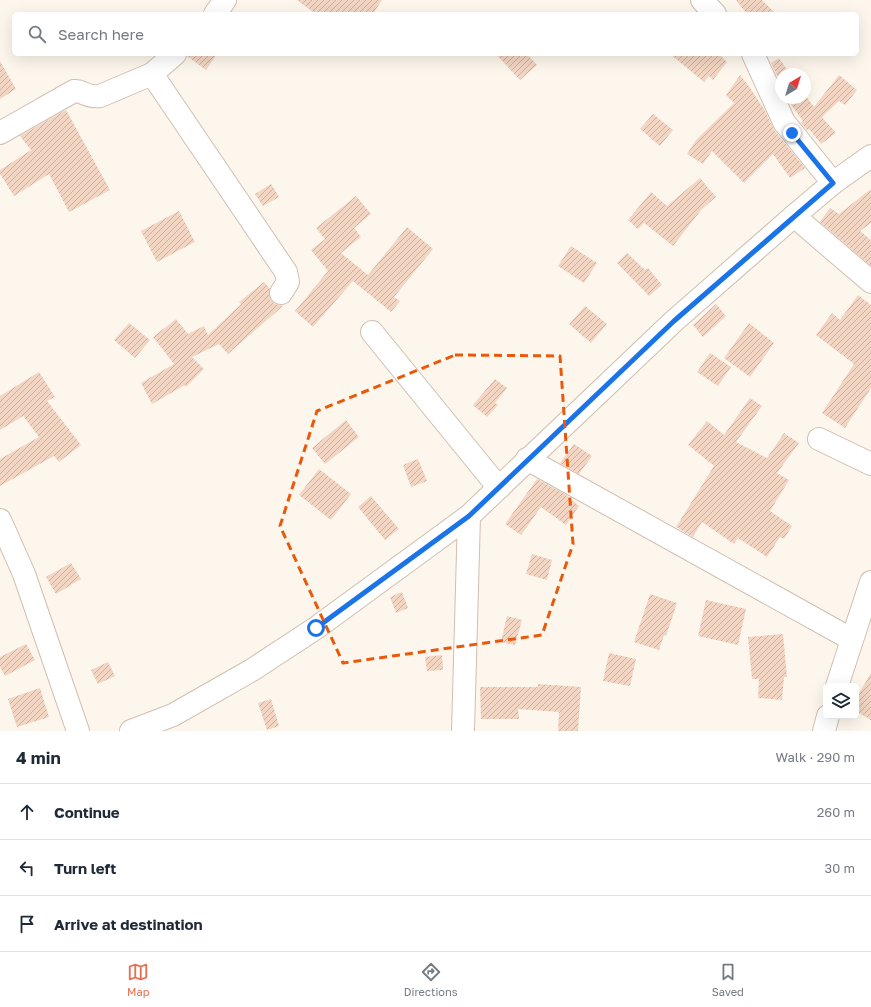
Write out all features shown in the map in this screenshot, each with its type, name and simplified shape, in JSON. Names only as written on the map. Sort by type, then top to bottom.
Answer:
[{"type":"street","points":[[216,12],[225,0]]},
{"type":"street","points":[[702,0],[713,12]]},
{"type":"street","points":[[0,133],[74,91],[79,91],[91,97],[100,96],[152,74],[173,56]]},
{"type":"street","points":[[754,56],[784,122],[833,183]]},
{"type":"street","points":[[152,74],[286,272],[288,282],[281,293]]},
{"type":"street","points":[[131,731],[173,715],[252,670],[316,628],[469,516],[527,459],[674,321],[833,183],[871,156]]},
{"type":"street","points":[[794,216],[871,282]]},
{"type":"street","points":[[372,332],[499,488]]},
{"type":"street","points":[[820,439],[871,464]]},
{"type":"street","points":[[527,459],[851,639]]},
{"type":"street","points":[[463,731],[469,516]]},
{"type":"street","points":[[0,520],[24,574],[78,731]]},
{"type":"street","points":[[838,683],[851,639],[871,582]]},
{"type":"street","points":[[824,731],[827,719]]},
{"type":"highlighted area","points":[[455,355],[560,356],[573,544],[542,635],[343,663],[280,526],[317,411]]},
{"type":"building","points":[[297,0],[382,0],[374,12],[313,12]]},
{"type":"building","points":[[736,0],[762,0],[774,12],[745,12]]},
{"type":"building","points":[[187,56],[216,56],[206,70]]},
{"type":"building","points":[[498,56],[529,56],[537,65],[520,80]]},
{"type":"building","points":[[672,56],[721,56],[727,62],[713,80],[709,76],[704,82]]},
{"type":"building","points":[[779,58],[786,68],[775,68],[775,71],[771,63]]},
{"type":"building","points":[[0,61],[16,89],[0,99]]},
{"type":"building","points":[[740,75],[764,109],[774,130],[805,168],[790,178],[773,154],[744,183],[712,151],[703,164],[687,154],[696,140],[734,103],[726,95]]},
{"type":"building","points":[[839,75],[857,90],[845,105],[839,101],[822,117],[836,133],[821,144],[809,129],[807,130],[801,123],[803,121],[791,104],[811,103],[814,107]]},
{"type":"building","points":[[66,110],[110,190],[69,212],[49,174],[14,196],[0,174],[0,170],[31,150],[20,136]]},
{"type":"building","points":[[653,114],[673,130],[660,146],[640,129]]},
{"type":"building","points":[[700,178],[716,197],[702,209],[673,246],[644,223],[638,229],[628,220],[651,192],[667,206]]},
{"type":"building","points":[[271,184],[279,197],[263,206],[255,194]]},
{"type":"building","points":[[871,189],[871,223],[860,231],[871,240],[871,266],[820,222],[830,208],[839,214]]},
{"type":"building","points":[[356,196],[371,214],[354,228],[361,237],[341,253],[368,275],[407,227],[433,249],[394,297],[400,301],[391,312],[353,281],[313,327],[295,311],[328,271],[311,250],[325,239],[316,228]]},
{"type":"building","points":[[179,211],[195,242],[157,262],[141,231]]},
{"type":"building","points":[[571,246],[597,263],[584,283],[558,266]]},
{"type":"building","points":[[627,253],[645,270],[648,268],[662,285],[649,296],[617,263]]},
{"type":"building","points":[[264,282],[270,289],[270,299],[275,304],[283,306],[228,354],[219,344],[192,357],[204,369],[186,387],[185,385],[152,404],[141,383],[174,364],[153,337],[176,319],[188,334],[204,326],[208,335],[241,304],[239,302]]},
{"type":"building","points":[[858,295],[871,305],[871,388],[845,428],[822,413],[854,364],[816,335],[832,313],[840,320]]},
{"type":"building","points":[[716,304],[726,316],[703,337],[693,325]]},
{"type":"building","points":[[585,306],[607,324],[591,343],[569,324]]},
{"type":"building","points":[[129,323],[150,340],[135,358],[114,340]]},
{"type":"building","points":[[749,323],[774,343],[750,377],[724,358]]},
{"type":"building","points":[[710,353],[731,367],[718,386],[697,372]]},
{"type":"building","points":[[39,372],[55,397],[47,401],[81,445],[59,462],[54,456],[0,486],[0,459],[39,437],[23,416],[0,430],[0,396]]},
{"type":"building","points":[[495,379],[507,388],[495,403],[498,405],[487,417],[473,405]]},
{"type":"building","points":[[750,398],[762,406],[736,442],[767,458],[784,433],[799,443],[777,473],[789,480],[770,511],[792,526],[784,539],[780,537],[767,557],[738,538],[734,544],[702,522],[693,537],[676,527],[714,466],[688,445],[707,421],[724,435]]},
{"type":"building","points":[[346,420],[359,437],[325,464],[312,448]]},
{"type":"building","points":[[574,444],[592,456],[579,474],[560,463]]},
{"type":"building","points":[[418,459],[427,481],[411,487],[403,465]]},
{"type":"building","points":[[319,469],[351,494],[331,520],[299,495]]},
{"type":"building","points":[[537,479],[565,494],[579,506],[566,525],[541,507],[521,535],[505,524]]},
{"type":"building","points":[[371,496],[399,529],[385,540],[358,507]]},
{"type":"building","points":[[532,554],[552,560],[547,580],[526,574]]},
{"type":"building","points":[[71,563],[81,579],[56,594],[46,577]]},
{"type":"building","points":[[402,592],[408,608],[396,613],[390,597]]},
{"type":"building","points":[[650,594],[677,603],[666,636],[664,635],[659,650],[634,642]]},
{"type":"building","points":[[706,600],[746,609],[738,645],[698,636]]},
{"type":"building","points":[[507,616],[522,620],[515,645],[501,642]]},
{"type":"building","points":[[783,634],[787,677],[784,677],[782,700],[758,698],[759,679],[752,679],[748,637]]},
{"type":"building","points":[[26,644],[35,660],[5,676],[0,667],[0,657]]},
{"type":"building","points":[[609,653],[636,659],[630,686],[603,681]]},
{"type":"building","points":[[442,655],[443,670],[427,671],[425,657]]},
{"type":"building","points":[[108,662],[115,676],[98,684],[91,670]]},
{"type":"building","points":[[871,673],[871,720],[859,713],[859,693]]},
{"type":"building","points":[[538,684],[581,687],[578,731],[558,731],[559,712],[518,709],[519,719],[481,719],[480,687],[538,687]]},
{"type":"building","points":[[40,688],[49,717],[17,727],[8,699]]},
{"type":"building","points":[[271,699],[279,726],[267,730],[258,703]]},
{"type":"route","points":[[316,628],[469,516],[527,459],[674,321],[833,183],[792,133]]}]
